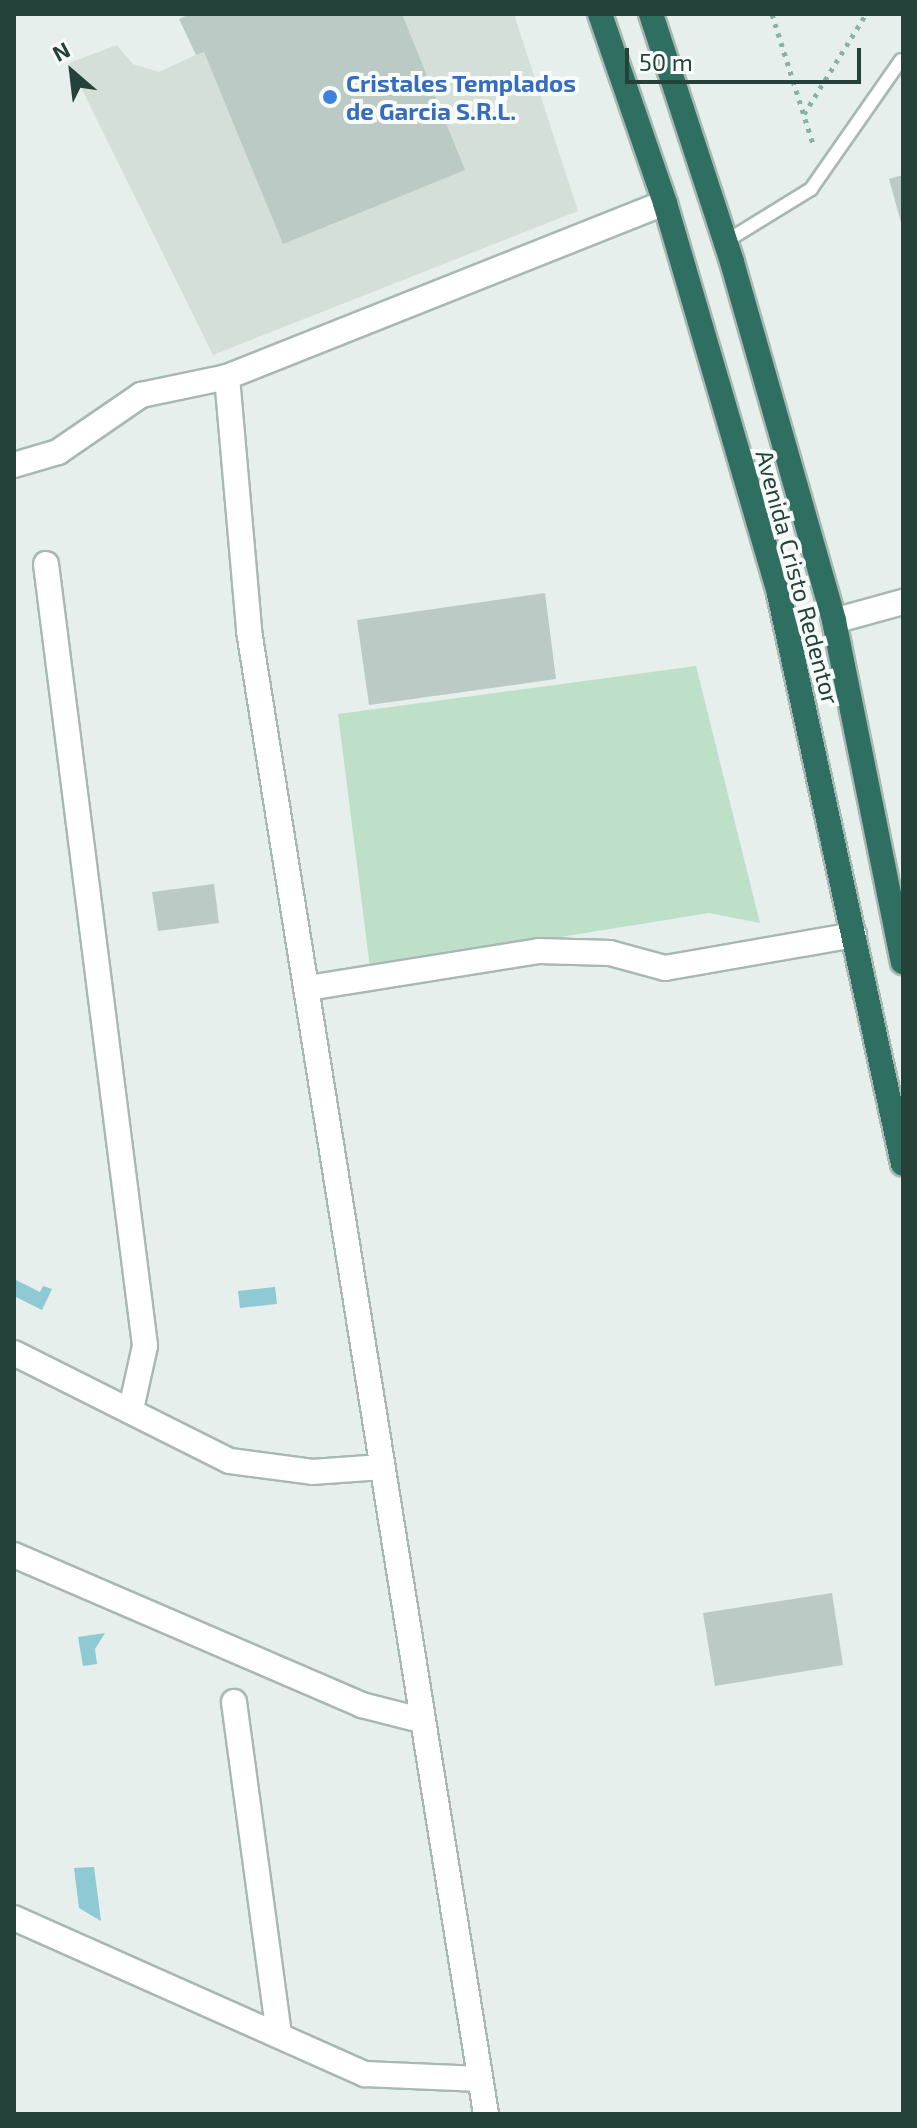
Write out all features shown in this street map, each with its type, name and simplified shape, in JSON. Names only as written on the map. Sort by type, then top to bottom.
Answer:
[{"type":"highway","name":"Avenida Cristo Redentor","points":[[600,14],[665,203],[779,594],[903,1164]]},
{"type":"highway","name":"Avenida Cristo Redentor","points":[[651,14],[725,242],[834,621],[903,962]]},
{"type":"street","points":[[14,465],[58,452],[141,395],[227,377],[665,203]]},
{"type":"street","points":[[227,377],[249,631],[486,2114]]},
{"type":"street","points":[[46,564],[145,1346],[131,1409]]},
{"type":"street","points":[[834,621],[903,602]]},
{"type":"street","points":[[308,988],[539,951],[610,953],[665,968],[854,935]]},
{"type":"street","points":[[14,1353],[230,1461],[312,1472],[382,1467]]},
{"type":"street","points":[[14,1555],[362,1705],[421,1720]]},
{"type":"street","points":[[234,1702],[279,2033]]},
{"type":"street","points":[[14,1918],[101,1962],[279,2033],[365,2074],[480,2079]]},
{"type":"lane","points":[[725,242],[776,215],[822,173],[901,60]]},
{"type":"path","points":[[772,14],[822,173]]},
{"type":"path","points":[[804,115],[866,14]]},
{"type":"shaded area","points":[[284,14],[514,14],[578,211],[213,355],[69,63],[117,45],[133,64],[159,72]]},
{"type":"green space","points":[[696,666],[760,923],[709,913],[370,968],[338,714]]},
{"type":"water","points":[[14,1279],[40,1292],[43,1286],[52,1289],[42,1310],[14,1296]]},
{"type":"water","points":[[275,1287],[277,1304],[240,1308],[238,1291]]},
{"type":"water","points":[[105,1633],[95,1649],[97,1664],[83,1666],[78,1637]]},
{"type":"water","points":[[94,1867],[101,1921],[79,1908],[74,1868]]},
{"type":"building","name":"Cristales Templados de Garcia S.R.L.","points":[[190,14],[402,14],[465,170],[283,244],[204,52],[196,55],[179,19]]},
{"type":"building","points":[[903,175],[903,226],[902,226],[889,179]]},
{"type":"building","points":[[545,593],[556,679],[369,705],[357,620]]},
{"type":"building","points":[[214,884],[219,923],[158,931],[152,892]]},
{"type":"building","points":[[832,1593],[843,1665],[715,1686],[703,1613]]},
{"type":"place","name":"Cristales Templados de Garcia S.R.L.","points":[[330,97]]}]
